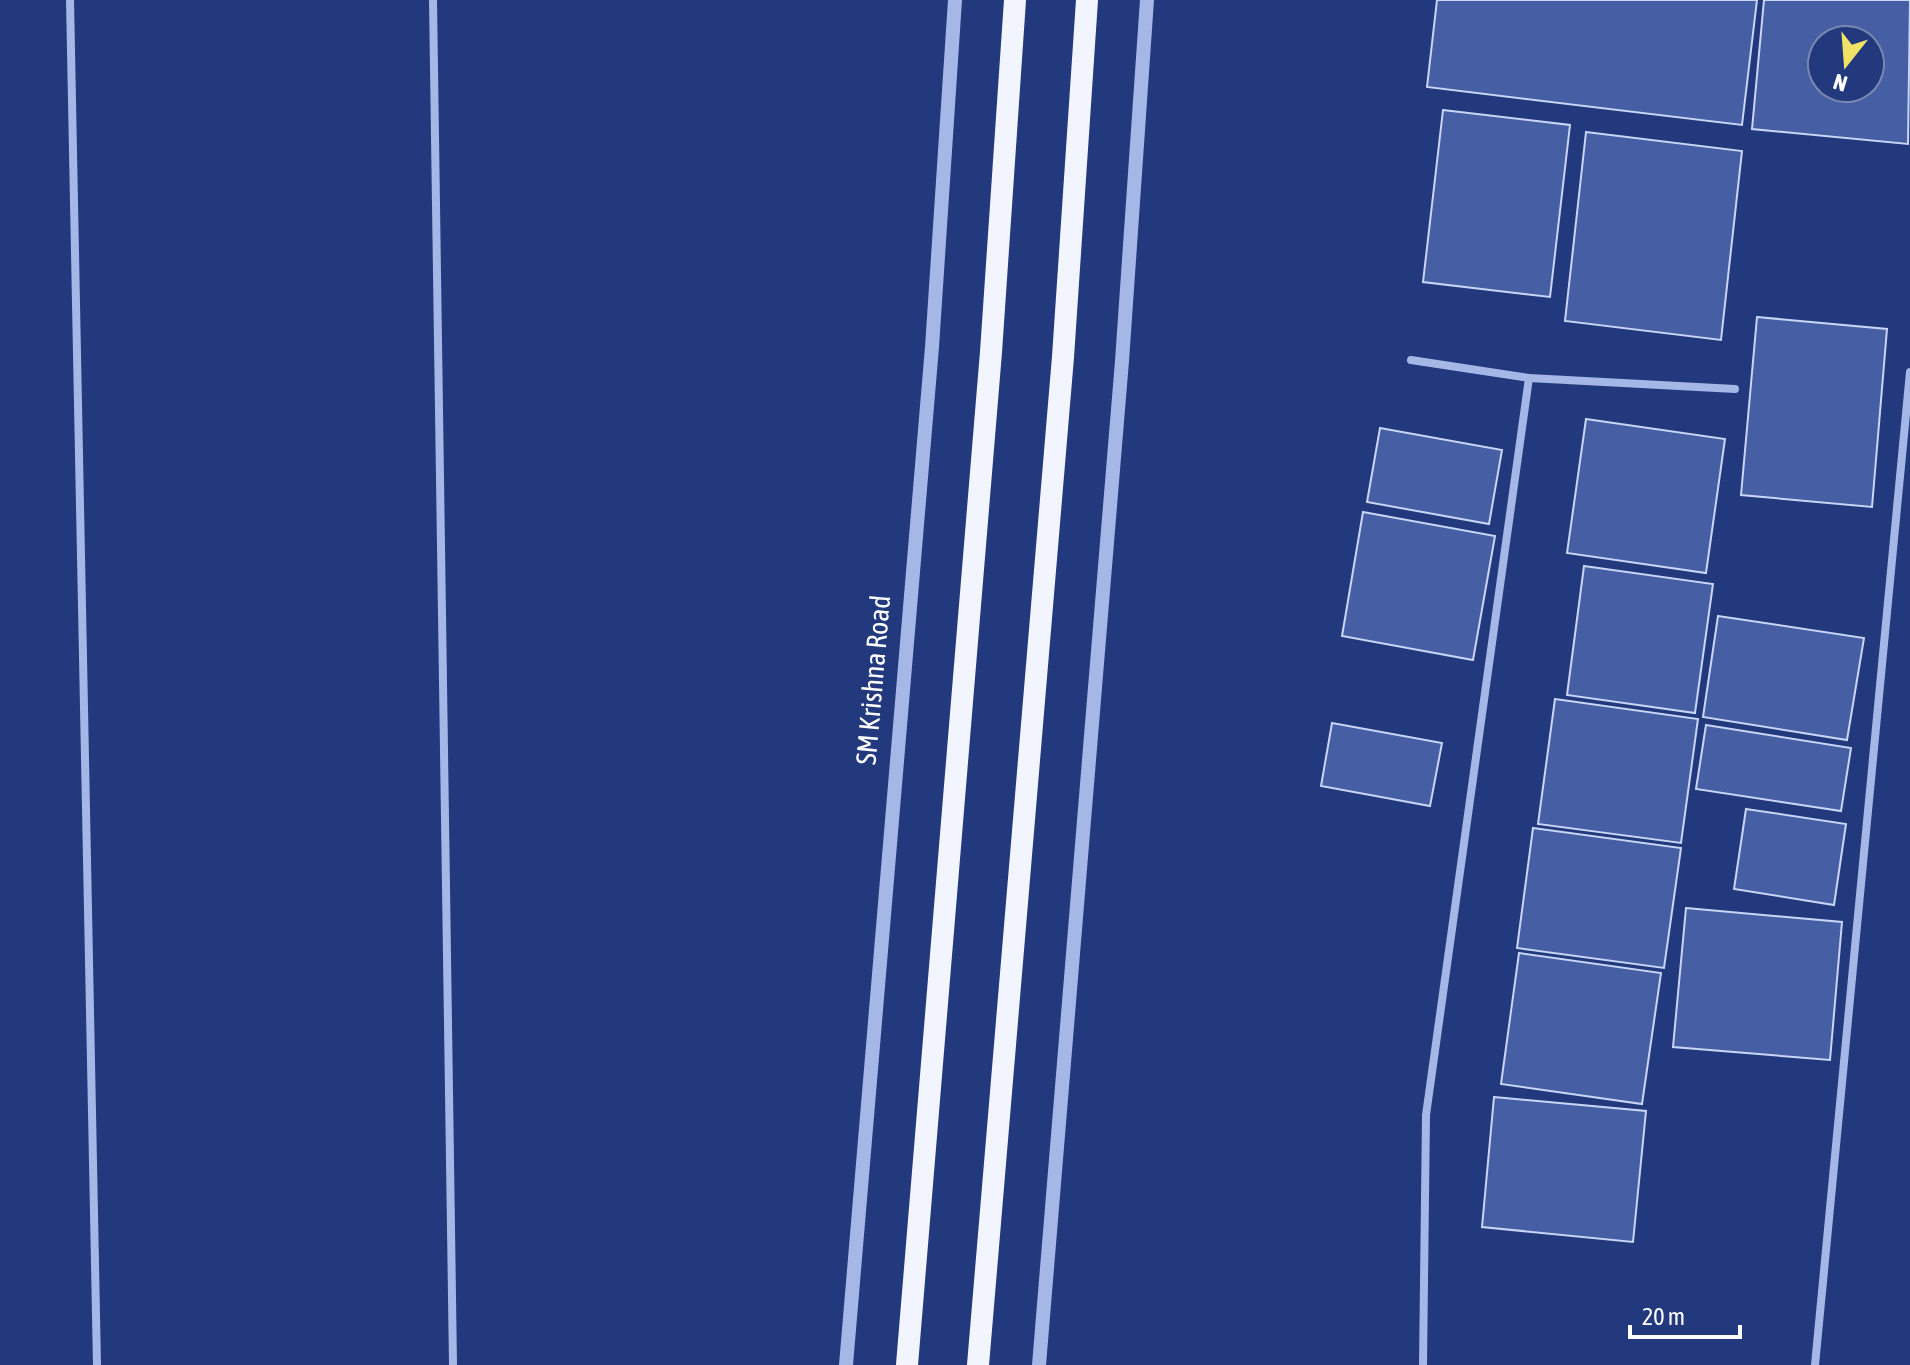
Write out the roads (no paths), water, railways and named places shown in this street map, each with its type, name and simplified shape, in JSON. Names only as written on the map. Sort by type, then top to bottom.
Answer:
[{"type":"highway","points":[[907,1365],[991,352],[1015,0]]},
{"type":"highway","points":[[978,1365],[1061,373],[1087,0]]},
{"type":"street","points":[[70,0],[97,1365]]},
{"type":"street","points":[[433,0],[453,1365]]},
{"type":"street","name":"SM Krishna Road","points":[[846,1365],[932,347],[955,0]]},
{"type":"street","points":[[1039,1365],[1121,377],[1147,0]]},
{"type":"street","points":[[1411,360],[1529,378],[1735,389]]},
{"type":"street","points":[[1815,1365],[1910,372]]},
{"type":"street","points":[[1423,1365],[1426,1115],[1529,378]]}]
